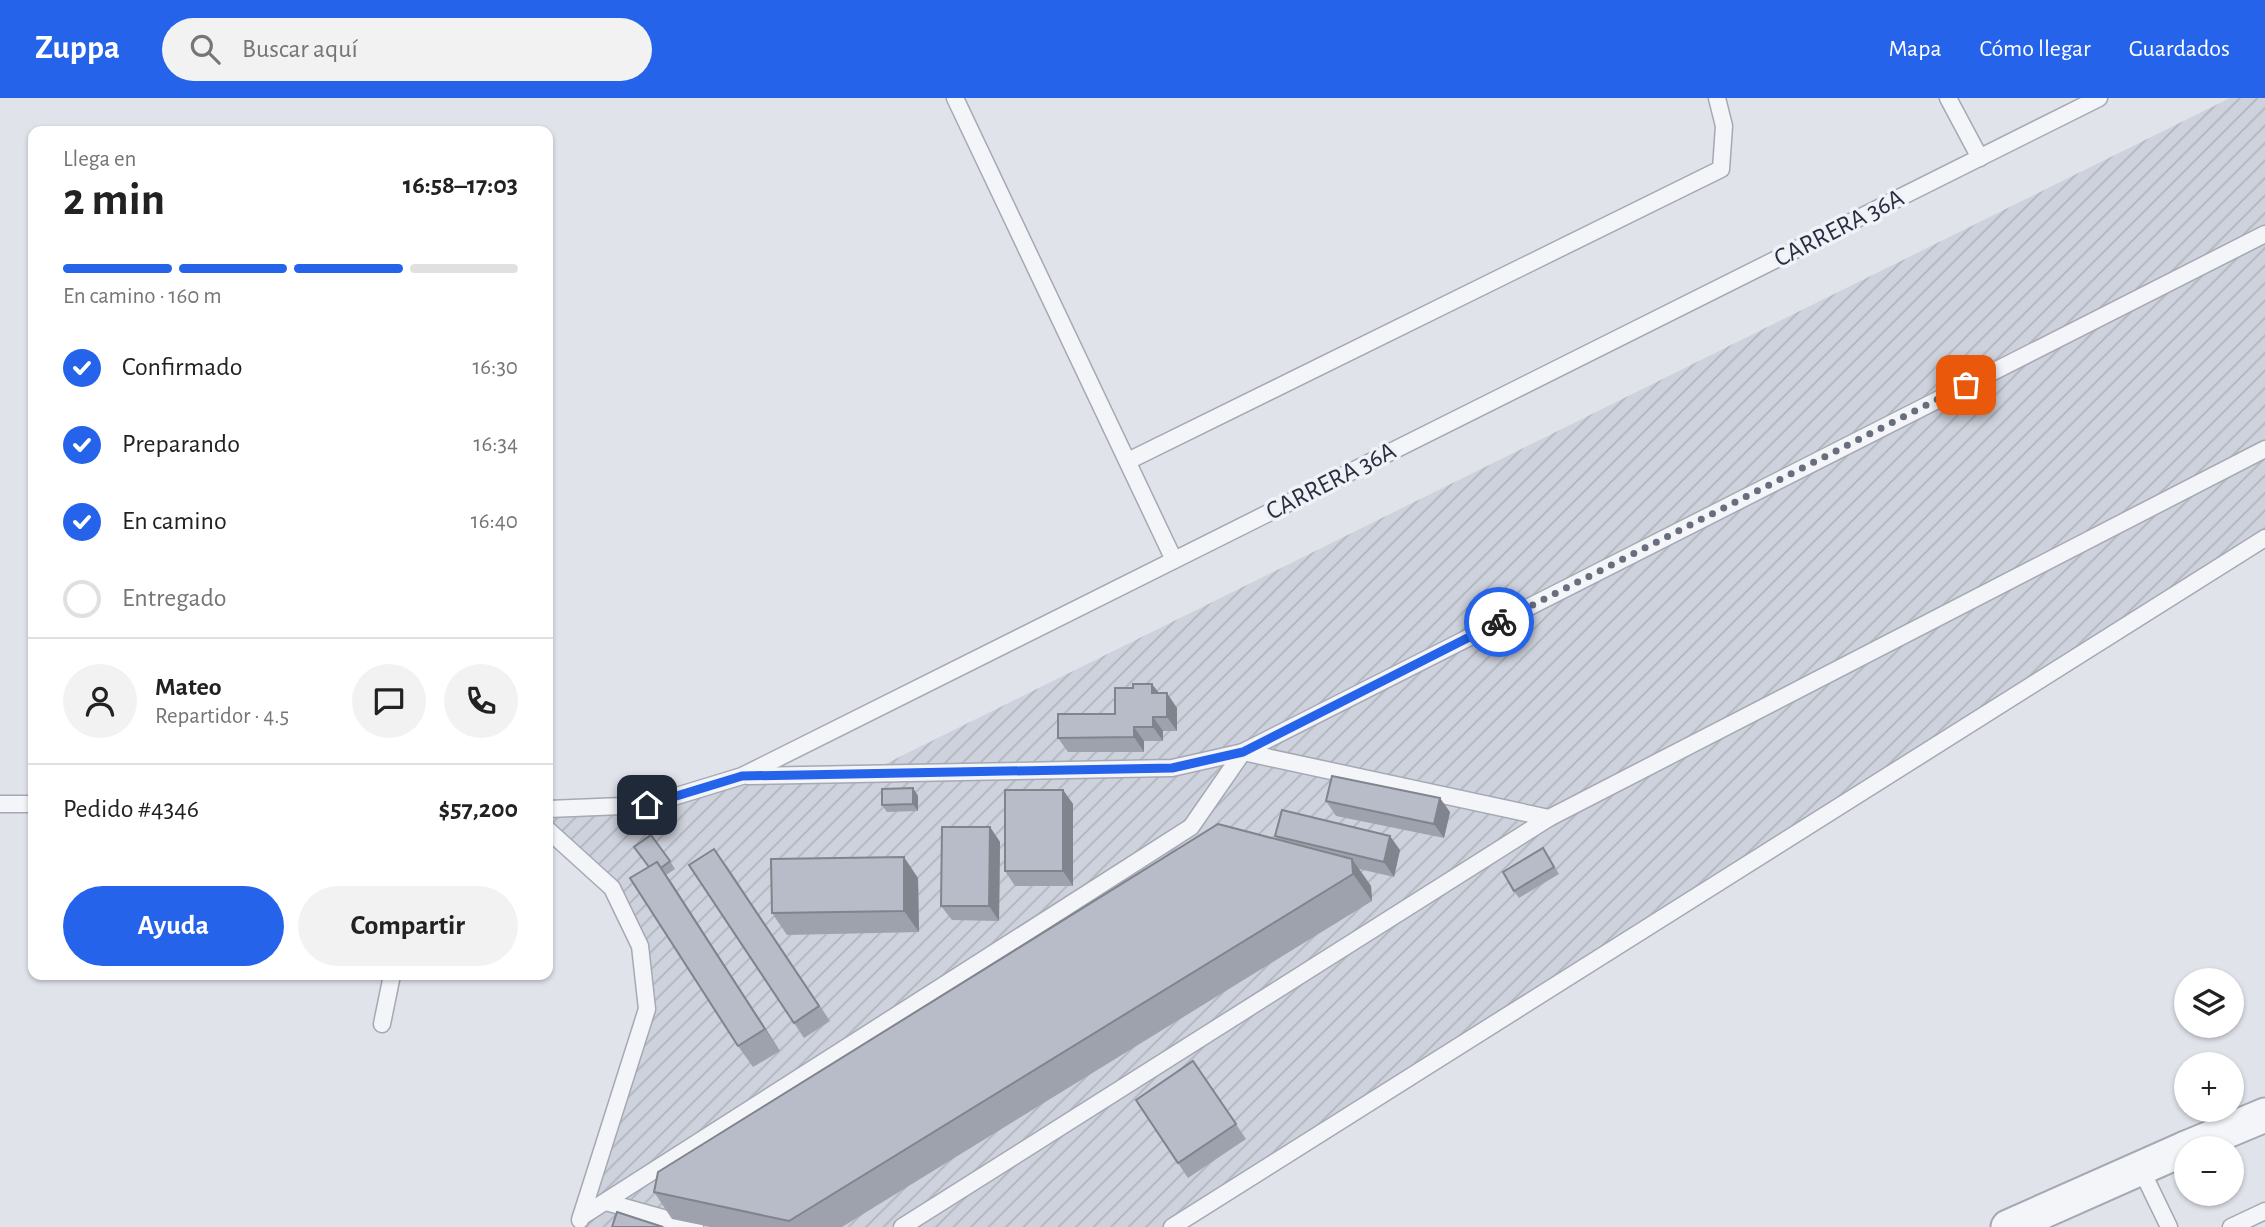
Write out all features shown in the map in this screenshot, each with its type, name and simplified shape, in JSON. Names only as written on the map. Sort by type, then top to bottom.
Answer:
[{"type":"street","points":[[2215,1136],[2265,1115]]},
{"type":"street","points":[[2008,1227],[2174,1153]]},
{"type":"lane","points":[[955,98],[1174,559]]},
{"type":"lane","points":[[1128,461],[1721,169],[1724,126],[1717,98]]},
{"type":"lane","points":[[1948,98],[1980,158]]},
{"type":"lane","name":"CARRERA 36A","points":[[553,809],[647,805],[742,776],[2099,98]]},
{"type":"lane","points":[[742,776],[1172,768],[1243,752],[2265,234]]},
{"type":"lane","points":[[902,1227],[1549,818],[2265,449]]},
{"type":"lane","points":[[1171,1227],[2265,538]]},
{"type":"lane","points":[[1243,752],[1549,818]]},
{"type":"lane","points":[[580,1222],[606,1202],[1191,827],[1243,752]]},
{"type":"lane","points":[[0,804],[28,804]]},
{"type":"lane","points":[[553,835],[612,888],[640,946],[647,1009],[580,1222]]},
{"type":"lane","points":[[382,1024],[391,980]]},
{"type":"lane","points":[[2140,1167],[2169,1227]]},
{"type":"lane","points":[[606,1202],[695,1227]]},
{"type":"lane","points":[[2231,1227],[2265,1211]]},
{"type":"shaded area","points":[[2230,98],[2265,98],[2265,538],[1172,1227],[578,1227],[647,1009],[640,946],[612,888],[553,835],[553,809],[647,805],[742,776],[865,774]]},
{"type":"building","points":[[1133,684],[1152,684],[1152,693],[1167,693],[1167,717],[1153,717],[1153,727],[1134,727],[1134,737],[1058,738],[1058,714],[1115,714],[1115,688],[1133,688]]},
{"type":"building","points":[[1332,776],[1440,798],[1434,824],[1326,801]]},
{"type":"building","points":[[913,788],[913,804],[882,805],[882,789]]},
{"type":"building","points":[[1005,790],[1063,790],[1063,871],[1005,871]]},
{"type":"building","points":[[1282,810],[1390,836],[1384,862],[1275,836]]},
{"type":"building","points":[[1218,824],[1352,859],[1353,874],[789,1221],[654,1192],[658,1172]]},
{"type":"building","points":[[942,827],[990,827],[989,906],[941,906]]},
{"type":"building","points":[[651,835],[670,861],[661,868],[657,862],[649,867],[634,847]]},
{"type":"building","points":[[1543,848],[1554,867],[1514,891],[1503,872]]},
{"type":"building","points":[[714,849],[819,1006],[794,1023],[689,865]]},
{"type":"building","points":[[904,857],[904,911],[772,913],[771,859]]},
{"type":"building","points":[[657,862],[765,1029],[738,1046],[630,878]]},
{"type":"building","points":[[1193,1061],[1236,1124],[1178,1163],[1136,1100]]},
{"type":"building","points":[[617,1212],[663,1227],[612,1227]]},
{"type":"way so far","points":[[1499,622],[1966,385]]},
{"type":"route","points":[[647,805],[742,776],[1172,768],[1243,752],[1499,622]]}]
